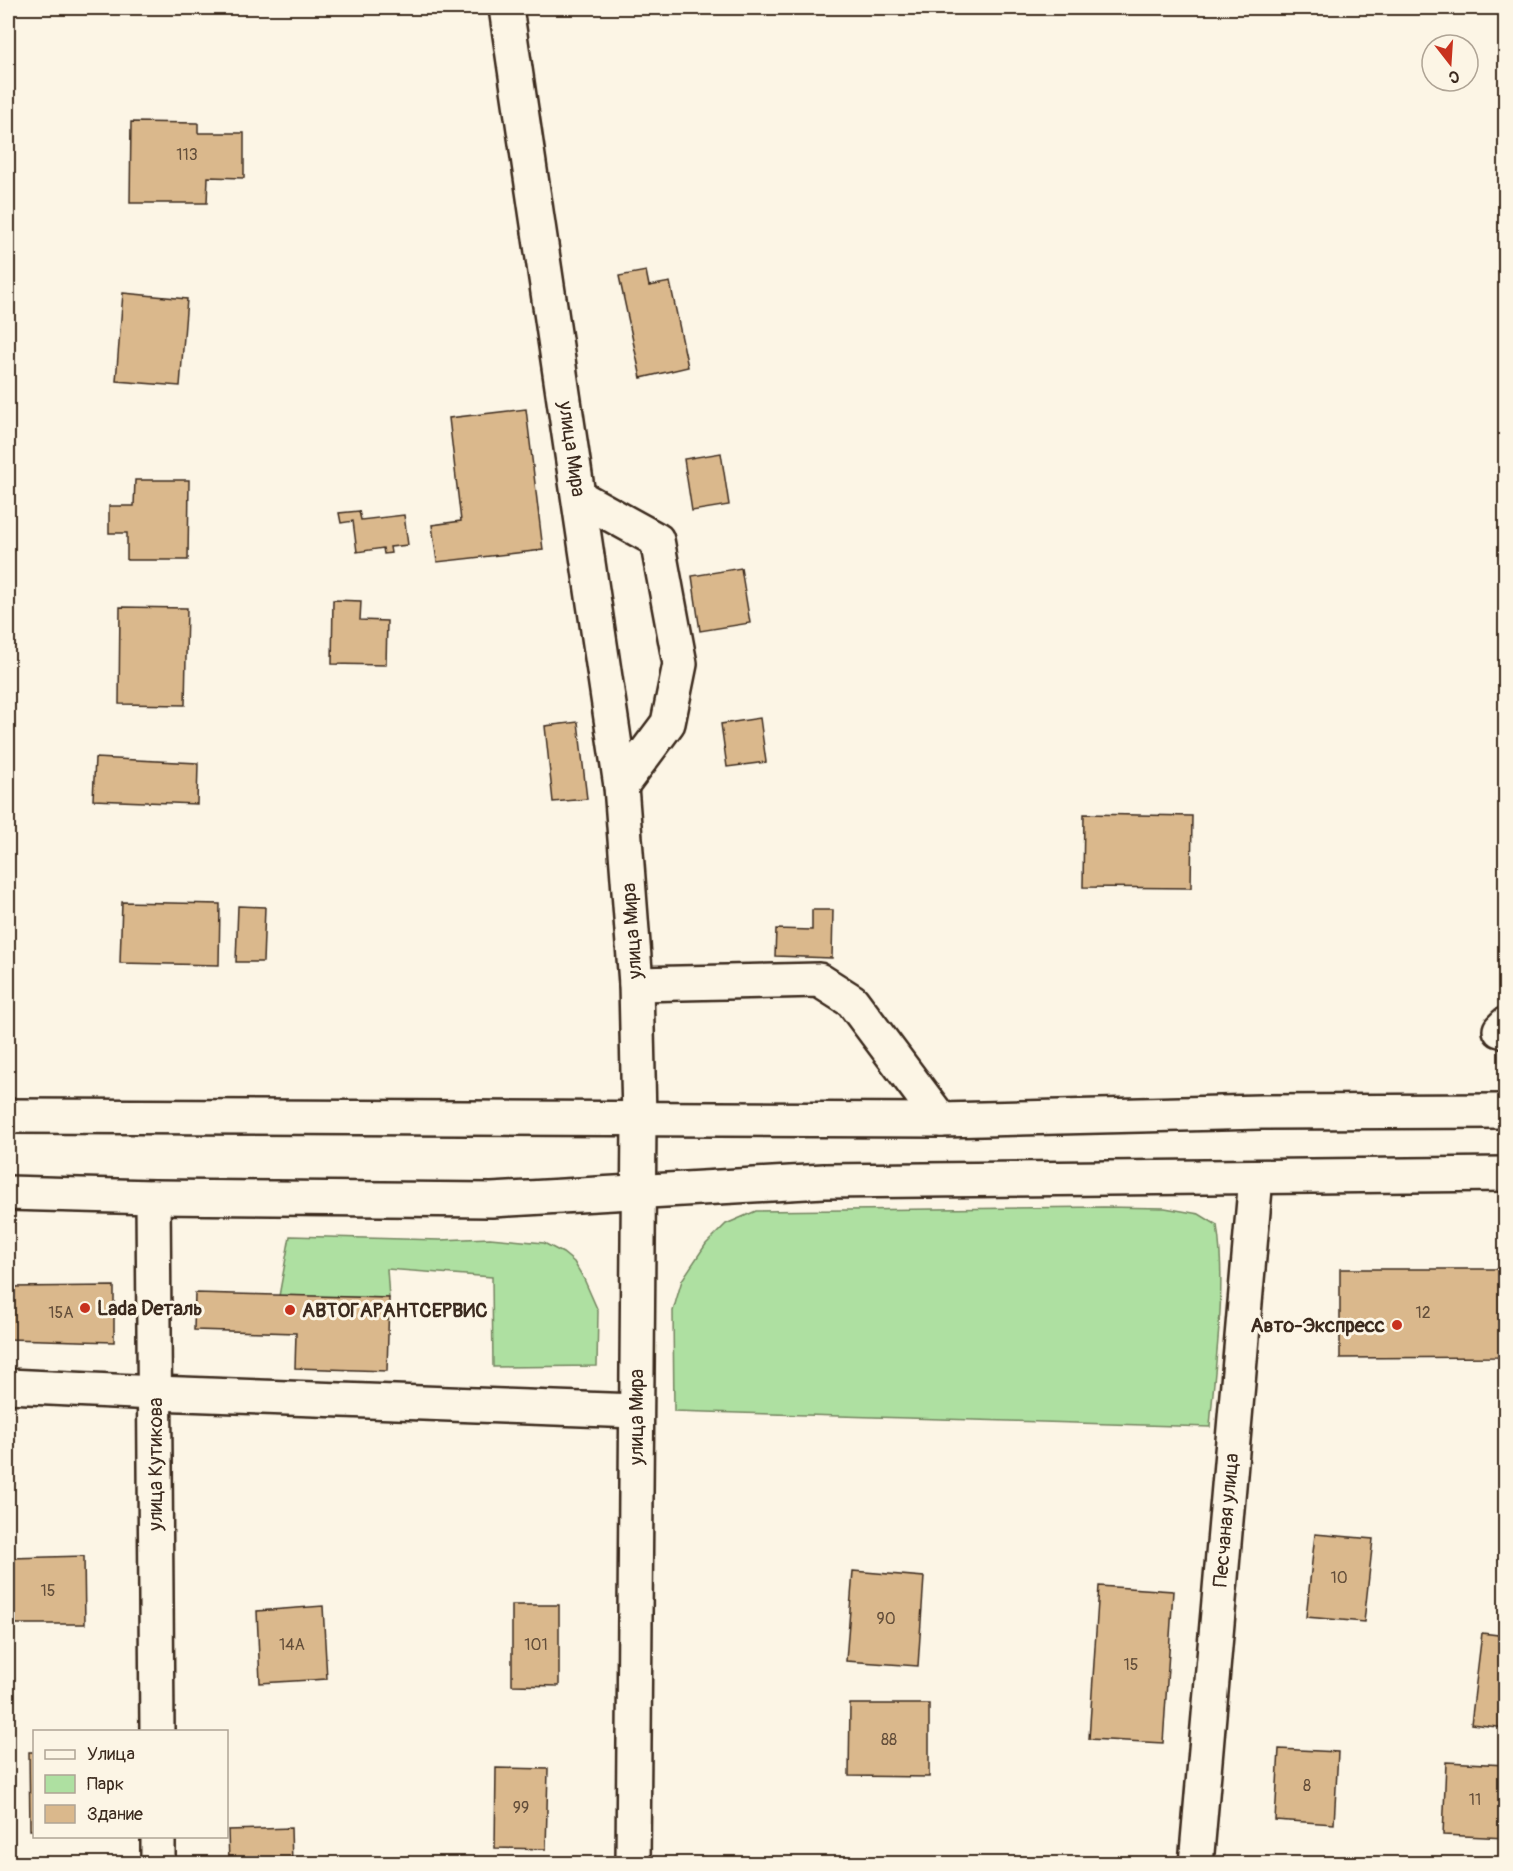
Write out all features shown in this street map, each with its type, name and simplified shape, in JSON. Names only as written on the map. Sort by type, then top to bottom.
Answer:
[{"type":"main road","name":"улица Мира","points":[[506,8],[621,786],[636,984],[639,1118],[633,1863]]},
{"type":"main road","points":[[579,497],[657,540],[680,664],[668,723],[621,786]]},
{"type":"main road","points":[[636,984],[819,980],[852,1001],[941,1120]]},
{"type":"main road","points":[[8,1116],[941,1120],[1261,1112],[1506,1111]]},
{"type":"main road","points":[[8,1193],[153,1197],[492,1200],[824,1180],[1506,1174]]},
{"type":"main road","name":"Песчаная улица","points":[[1196,1863],[1256,1177]]},
{"type":"main road","name":"улица Кутикова","points":[[153,1197],[157,1730]]},
{"type":"main road","points":[[8,1386],[636,1411]]},
{"type":"main road","points":[[158,1838],[158,1863]]},
{"type":"green space","points":[[1165,1208],[1199,1214],[1217,1225],[1221,1275],[1210,1427],[674,1411],[673,1311],[682,1280],[706,1244],[726,1224],[756,1211]]},
{"type":"green space","points":[[290,1236],[440,1240],[490,1238],[544,1243],[574,1262],[598,1311],[597,1366],[493,1367],[492,1277],[387,1269],[389,1298],[279,1296]]},
{"type":"building","points":[[131,122],[198,123],[198,133],[244,133],[244,178],[208,177],[207,203],[130,203]]},
{"type":"building","points":[[646,271],[649,286],[670,282],[688,367],[641,378],[619,276]]},
{"type":"building","points":[[123,293],[187,299],[180,386],[116,381]]},
{"type":"building","points":[[526,409],[543,550],[437,562],[432,525],[461,521],[449,418]]},
{"type":"building","points":[[721,453],[729,505],[692,511],[684,459]]},
{"type":"building","points":[[135,480],[189,480],[188,560],[127,560],[127,533],[109,533],[109,506],[134,506]]},
{"type":"building","points":[[359,511],[361,520],[404,515],[408,545],[390,547],[391,553],[384,554],[383,548],[357,552],[353,521],[341,523],[339,513]]},
{"type":"building","points":[[741,568],[750,623],[700,631],[692,576]]},
{"type":"building","points":[[333,600],[361,601],[360,620],[387,621],[386,665],[332,664]]},
{"type":"building","points":[[120,607],[187,608],[185,705],[119,704]]},
{"type":"building","points":[[760,718],[766,762],[727,767],[721,724]]},
{"type":"building","points":[[578,722],[587,799],[553,802],[545,726]]},
{"type":"building","points":[[95,758],[198,763],[197,804],[93,800]]},
{"type":"building","points":[[1084,814],[1192,816],[1191,888],[1083,887]]},
{"type":"building","points":[[122,902],[220,904],[219,965],[120,963]]},
{"type":"building","points":[[238,906],[265,907],[263,962],[236,962]]},
{"type":"building","points":[[812,910],[833,910],[832,958],[775,956],[776,929],[812,930]]},
{"type":"building","points":[[1340,1269],[1506,1269],[1506,1357],[1340,1358]]},
{"type":"building","points":[[114,1286],[114,1342],[8,1339],[8,1287]]},
{"type":"building","points":[[195,1293],[389,1298],[387,1371],[295,1368],[296,1333],[194,1330]]},
{"type":"building","points":[[1315,1534],[1373,1539],[1364,1622],[1306,1617]]},
{"type":"building","points":[[84,1556],[85,1624],[12,1624],[11,1558]]},
{"type":"building","points":[[853,1571],[924,1577],[918,1666],[846,1661]]},
{"type":"building","points":[[1099,1586],[1173,1591],[1163,1743],[1089,1739]]},
{"type":"building","points":[[512,1605],[559,1605],[559,1686],[512,1685]]},
{"type":"building","points":[[323,1606],[327,1679],[260,1683],[257,1611]]},
{"type":"building","points":[[1482,1633],[1506,1636],[1506,1728],[1471,1724]]},
{"type":"building","points":[[850,1704],[929,1704],[929,1777],[849,1776]]},
{"type":"building","points":[[1279,1749],[1338,1752],[1334,1824],[1275,1820]]},
{"type":"building","points":[[29,1752],[33,1752],[33,1830],[30,1830]]},
{"type":"building","points":[[1446,1762],[1506,1765],[1506,1838],[1443,1835]]},
{"type":"building","points":[[496,1768],[548,1769],[546,1849],[495,1848]]},
{"type":"building","points":[[291,1828],[292,1864],[229,1864],[228,1830]]},
{"type":"place","name":"Lada Dеталь","points":[[85,1308]]},
{"type":"place","name":"АВТОГАРАНТСЕРВИС","points":[[290,1310]]},
{"type":"place","name":"Авто-Экспресс","points":[[1397,1325]]}]
